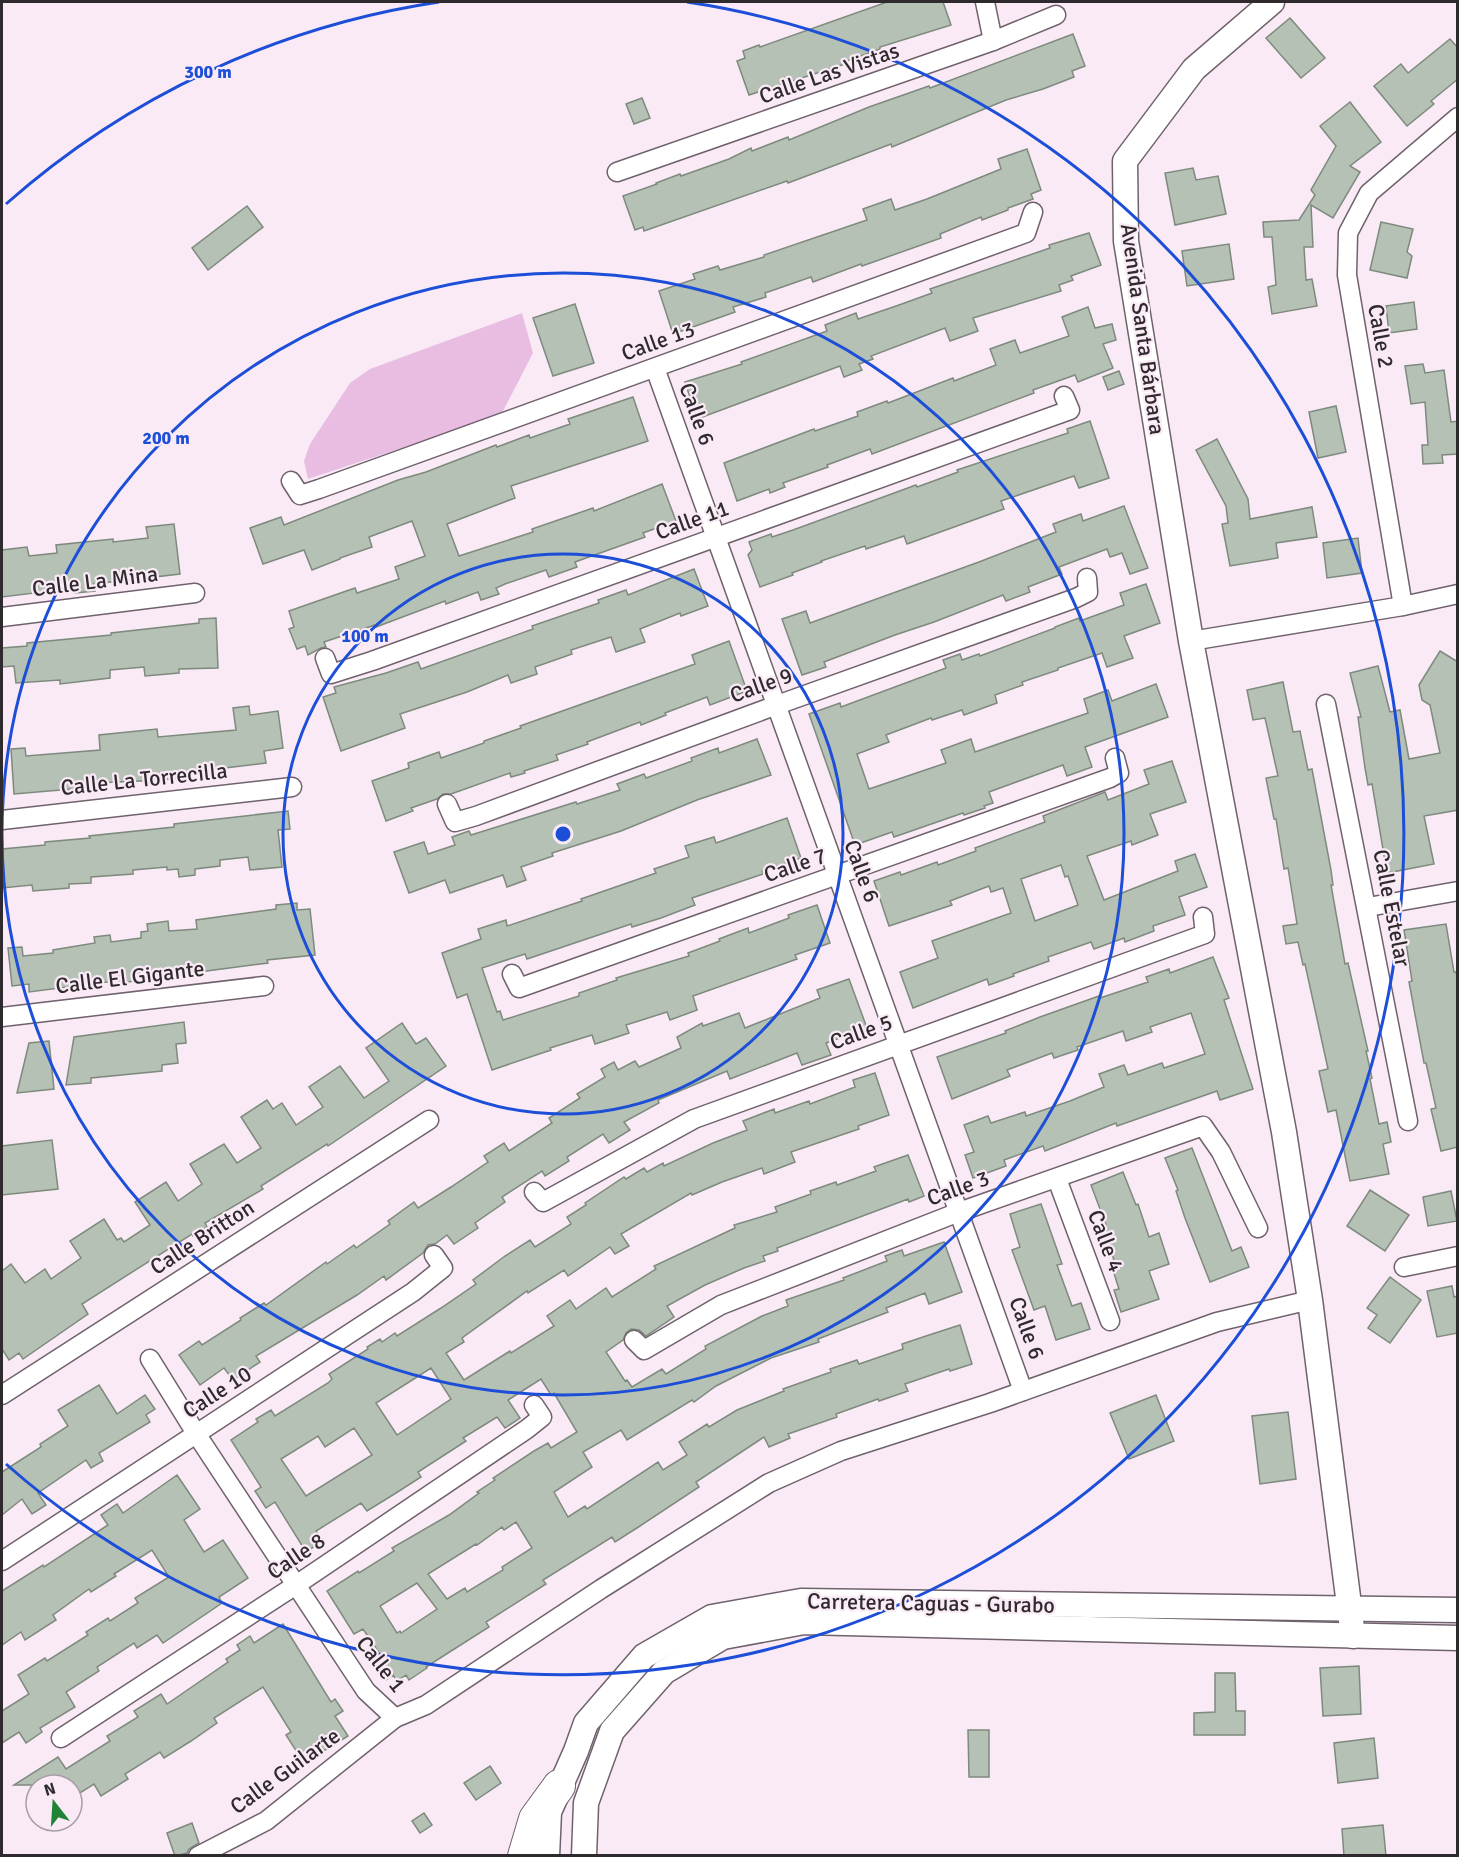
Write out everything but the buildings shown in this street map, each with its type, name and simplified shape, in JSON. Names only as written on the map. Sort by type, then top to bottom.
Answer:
[{"type":"highway","points":[[524,1856],[535,1819],[559,1786]]},
{"type":"main road","name":"Avenida Santa Bárbara","points":[[1272,2],[1194,69],[1125,161],[1126,241],[1191,641],[1284,1132],[1310,1300],[1353,1636]]},
{"type":"main road","name":"Carretera Caguas - Gurabo","points":[[547,1856],[549,1812],[586,1723],[644,1656],[712,1617],[801,1601],[1458,1610]]},
{"type":"main road","name":"Carretera Caguas - Gurabo","points":[[584,1856],[586,1803],[612,1731],[664,1672],[723,1637],[804,1622],[1458,1638]]},
{"type":"street","points":[[985,2],[993,41]]},
{"type":"street","name":"Calle Las Vistas","points":[[617,172],[993,41],[1056,15]]},
{"type":"street","name":"Calle 2","points":[[1403,606],[1347,275],[1348,233],[1369,193],[1458,117]]},
{"type":"street","name":"Calle 13","points":[[291,481],[300,495],[655,368],[1026,233],[1033,212]]},
{"type":"street","name":"Calle 6","points":[[655,368],[1023,1390]]},
{"type":"street","name":"Calle 11","points":[[325,658],[331,674],[372,662],[1070,410],[1065,396]]},
{"type":"street","name":"Calle 9","points":[[447,804],[455,822],[476,816],[1076,598],[1088,592],[1087,578]]},
{"type":"street","name":"Calle La Mina","points":[[2,617],[195,593]]},
{"type":"street","points":[[1191,641],[1403,606],[1458,594]]},
{"type":"street","name":"Calle Estelar","points":[[1326,704],[1368,907],[1408,1121]]},
{"type":"street","name":"Calle 7","points":[[512,974],[519,988],[838,876],[1110,778],[1119,773],[1115,758]]},
{"type":"street","name":"Calle La Torrecilla","points":[[2,820],[292,787]]},
{"type":"street","points":[[1368,907],[1458,891]]},
{"type":"street","name":"Calle 5","points":[[534,1192],[543,1202],[694,1119],[1205,933],[1203,917]]},
{"type":"street","name":"Calle El Gigante","points":[[2,1017],[264,986]]},
{"type":"street","name":"Calle Britton","points":[[2,1395],[429,1120]]},
{"type":"street","name":"Calle 3","points":[[634,1340],[644,1350],[721,1305],[959,1212],[1203,1126],[1221,1152],[1258,1228]]},
{"type":"street","name":"Calle 4","points":[[1057,1179],[1110,1322]]},
{"type":"street","name":"Calle 10","points":[[2,1561],[412,1292],[443,1268],[434,1254]]},
{"type":"street","points":[[1404,1267],[1458,1256]]},
{"type":"street","name":"Calle 1","points":[[150,1359],[197,1435],[366,1691],[395,1718],[426,1705],[601,1589],[769,1483],[841,1451],[1217,1322],[1310,1300]]},
{"type":"street","name":"Calle 8","points":[[61,1738],[296,1585],[527,1429],[542,1417],[534,1405]]},
{"type":"street","name":"Calle Guilarte","points":[[198,1856],[266,1821],[395,1718]]},
{"type":"shaded area","points":[[522,313],[533,353],[501,415],[308,479],[304,461],[310,444],[350,383],[370,369]]}]
